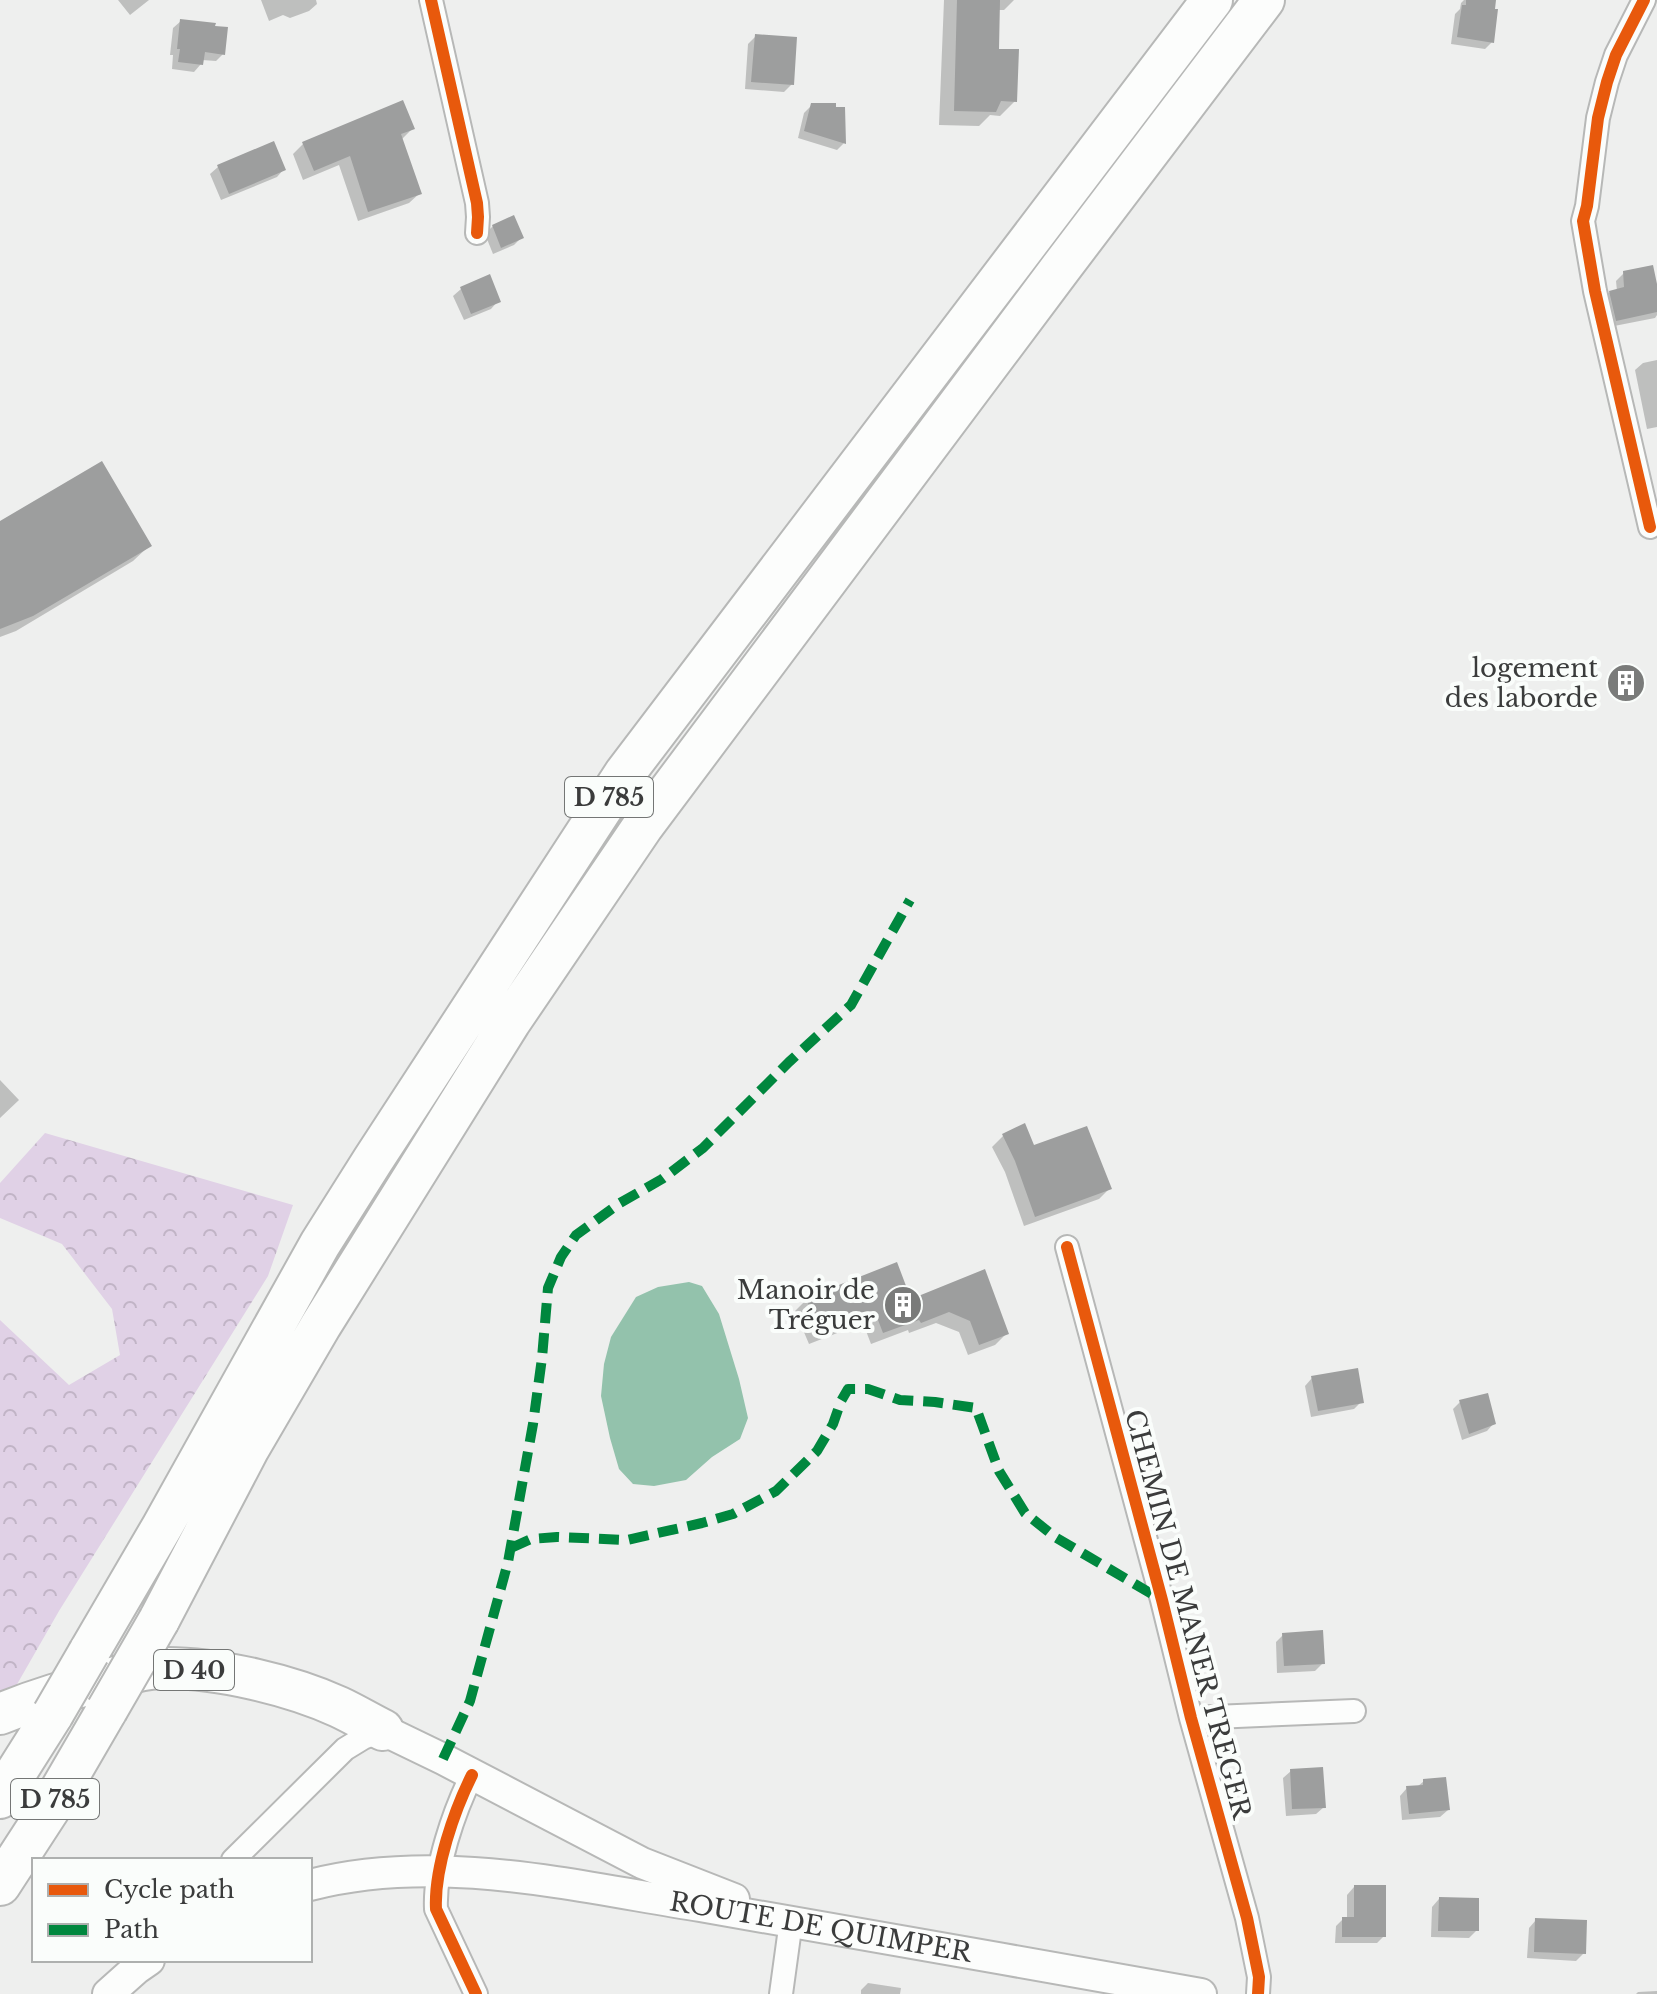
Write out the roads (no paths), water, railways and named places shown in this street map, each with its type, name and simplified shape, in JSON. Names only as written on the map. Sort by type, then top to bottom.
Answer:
[{"type":"highway","name":"D 785","points":[[0,1798],[162,1527],[320,1244],[625,773],[1212,0]]},
{"type":"highway","name":"D 785","points":[[0,1885],[50,1808],[159,1620],[248,1450],[321,1325],[510,1022],[643,826],[1264,0]]},
{"type":"highway","name":"D 40","points":[[0,1714],[96,1682],[164,1668],[205,1670],[296,1691],[339,1707],[383,1730]]},
{"type":"main road","name":"D 40","points":[[383,1730],[642,1863],[791,1921]]},
{"type":"main road","name":"D 40","points":[[312,1885],[371,1873],[440,1871]]},
{"type":"main road","name":"ROUTE DE QUIMPER","points":[[440,1871],[531,1879],[791,1921],[1201,1994]]},
{"type":"main road","points":[[108,1994],[143,1963]]},
{"type":"street","points":[[431,0],[477,203],[477,233]]},
{"type":"street","points":[[1644,0],[1616,55],[1607,82],[1598,118],[1583,221],[1598,304],[1650,527]]},
{"type":"street","name":"CHEMIN DE MANER TREGER","points":[[1067,1247],[1247,1918],[1259,1977],[1258,1994]]},
{"type":"street","name":"CHEMIN DE MANER TREGER","points":[[1191,1718],[1354,1711]]},
{"type":"street","points":[[235,1858],[345,1749],[383,1730]]},
{"type":"street","points":[[472,1775],[456,1810],[435,1893],[436,1909],[476,1994]]},
{"type":"street","points":[[781,1994],[791,1921]]},
{"type":"place","name":"logement des laborde","points":[[1626,683]]},
{"type":"place","name":"Manoir de Tréguer","points":[[903,1305]]}]
